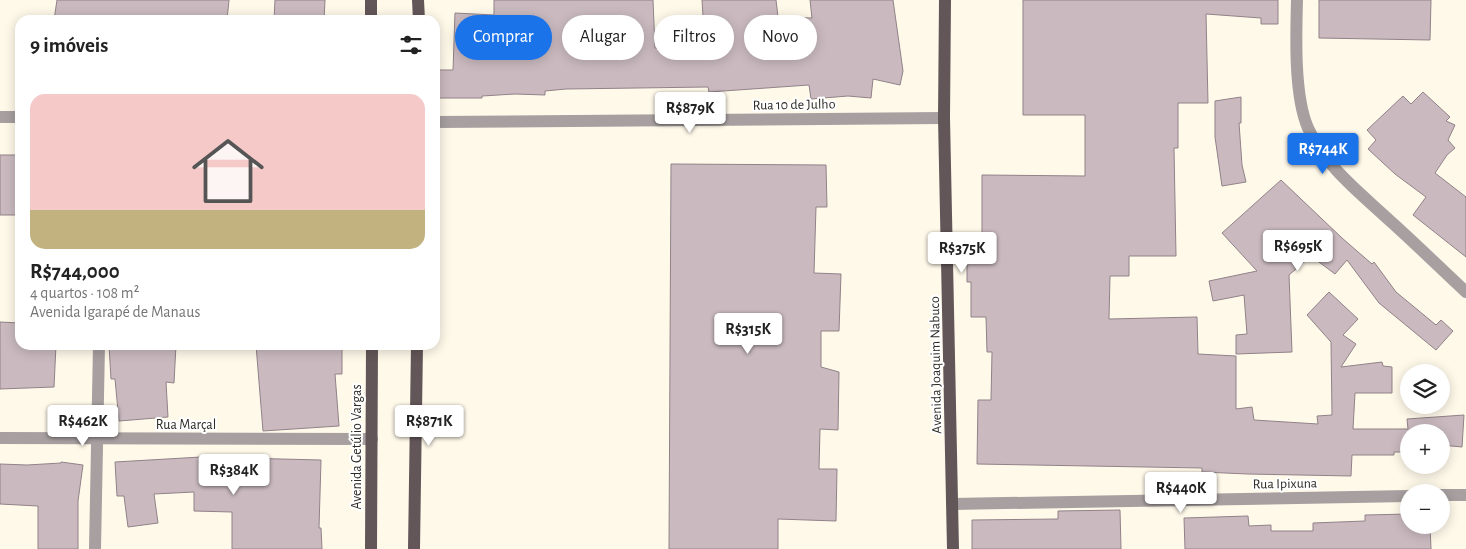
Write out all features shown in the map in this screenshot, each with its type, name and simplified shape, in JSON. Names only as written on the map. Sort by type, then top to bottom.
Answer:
[{"type":"main road","points":[[371,0],[371,15]]},
{"type":"main road","points":[[418,0],[419,15]]},
{"type":"main road","name":"Avenida Joaquim Nabuco","points":[[945,0],[944,118],[953,549]]},
{"type":"main road","name":"Avenida Getúlio Vargas","points":[[371,549],[372,350]]},
{"type":"main road","points":[[414,549],[417,350]]},
{"type":"street","points":[[1296,0],[1300,103],[1308,128],[1320,150],[1345,180],[1466,292]]},
{"type":"street","points":[[0,117],[15,117]]},
{"type":"street","name":"Rua 10 de Julho","points":[[440,122],[944,118]]},
{"type":"street","points":[[95,549],[99,350]]},
{"type":"street","name":"Rua Marçal","points":[[0,438],[372,439]]},
{"type":"street","name":"Rua Ipixuna","points":[[952,504],[1400,496]]},
{"type":"street","points":[[1450,496],[1466,496]]},
{"type":"building","points":[[57,0],[229,0],[228,15],[55,15]]},
{"type":"building","points":[[275,0],[325,0],[324,15],[274,15]]},
{"type":"building","points":[[494,0],[653,0],[654,60],[734,60],[734,15],[703,15],[702,0],[776,0],[778,15],[744,15],[744,60],[817,60],[817,15],[812,15],[810,0],[893,0],[903,71],[900,85],[873,79],[871,98],[848,96],[811,99],[809,85],[709,92],[708,87],[566,89],[545,91],[545,95],[515,94],[482,96],[482,98],[440,98],[440,70],[453,70],[455,13],[494,15]]},
{"type":"building","points":[[1023,0],[1278,0],[1278,24],[1261,24],[1261,18],[1206,14],[1208,103],[1178,103],[1178,148],[1174,148],[1176,256],[1129,256],[1129,276],[1110,276],[1109,319],[1197,317],[1198,354],[1236,356],[1236,409],[1252,407],[1254,420],[1318,424],[1317,416],[1332,415],[1331,342],[1307,315],[1329,292],[1358,319],[1343,335],[1356,344],[1341,367],[1382,362],[1383,366],[1392,367],[1392,393],[1355,393],[1353,429],[1400,429],[1400,452],[1394,452],[1394,455],[1352,455],[1351,476],[1202,472],[1202,468],[977,464],[978,400],[991,400],[992,352],[987,352],[986,317],[971,317],[971,282],[967,282],[967,259],[982,259],[982,175],[1085,176],[1085,115],[1023,115]]},
{"type":"building","points":[[1319,0],[1431,0],[1430,40],[1319,38]]},
{"type":"building","points":[[1423,92],[1450,117],[1446,121],[1455,125],[1448,140],[1455,148],[1447,155],[1435,173],[1466,197],[1466,257],[1413,215],[1426,197],[1395,174],[1368,149],[1376,140],[1367,130],[1403,96],[1411,104]]},
{"type":"building","points":[[1241,97],[1241,123],[1239,123],[1242,165],[1246,182],[1222,186],[1215,137],[1215,101]]},
{"type":"building","points":[[0,155],[15,155],[15,215],[0,215]]},
{"type":"building","points":[[671,164],[826,165],[827,207],[816,207],[814,273],[841,274],[839,331],[821,331],[821,367],[839,372],[838,430],[820,429],[819,469],[837,469],[836,521],[778,519],[778,549],[669,549]]},
{"type":"building","points":[[1281,180],[1342,238],[1372,264],[1374,262],[1396,292],[1436,325],[1441,320],[1453,331],[1436,350],[1379,303],[1347,260],[1335,274],[1311,256],[1289,275],[1292,352],[1236,354],[1236,335],[1247,334],[1244,295],[1213,301],[1209,281],[1257,271],[1222,233]]},
{"type":"building","points":[[0,322],[15,323],[15,350],[56,350],[54,387],[0,389]]},
{"type":"building","points":[[109,350],[176,350],[174,383],[166,382],[168,417],[119,421],[115,379],[111,379]]},
{"type":"building","points":[[256,350],[342,350],[342,374],[335,374],[339,426],[263,431]]},
{"type":"building","points":[[1464,415],[1462,447],[1450,446],[1450,424],[1408,424],[1407,419]]},
{"type":"building","points":[[201,457],[321,460],[319,528],[321,528],[322,549],[232,549],[232,512],[194,511],[194,492],[154,494],[158,523],[128,527],[124,496],[117,496],[115,462]]},
{"type":"building","points":[[61,462],[83,465],[78,501],[78,549],[38,549],[38,506],[0,504],[0,464],[27,465]]},
{"type":"building","points":[[1120,510],[1121,549],[972,549],[972,520],[1058,519],[1058,511]]},
{"type":"building","points":[[1400,514],[1400,534],[1430,534],[1431,549],[1185,549],[1184,518],[1248,516],[1249,526],[1271,525],[1271,531],[1313,531],[1313,523],[1365,521],[1365,515]]}]
